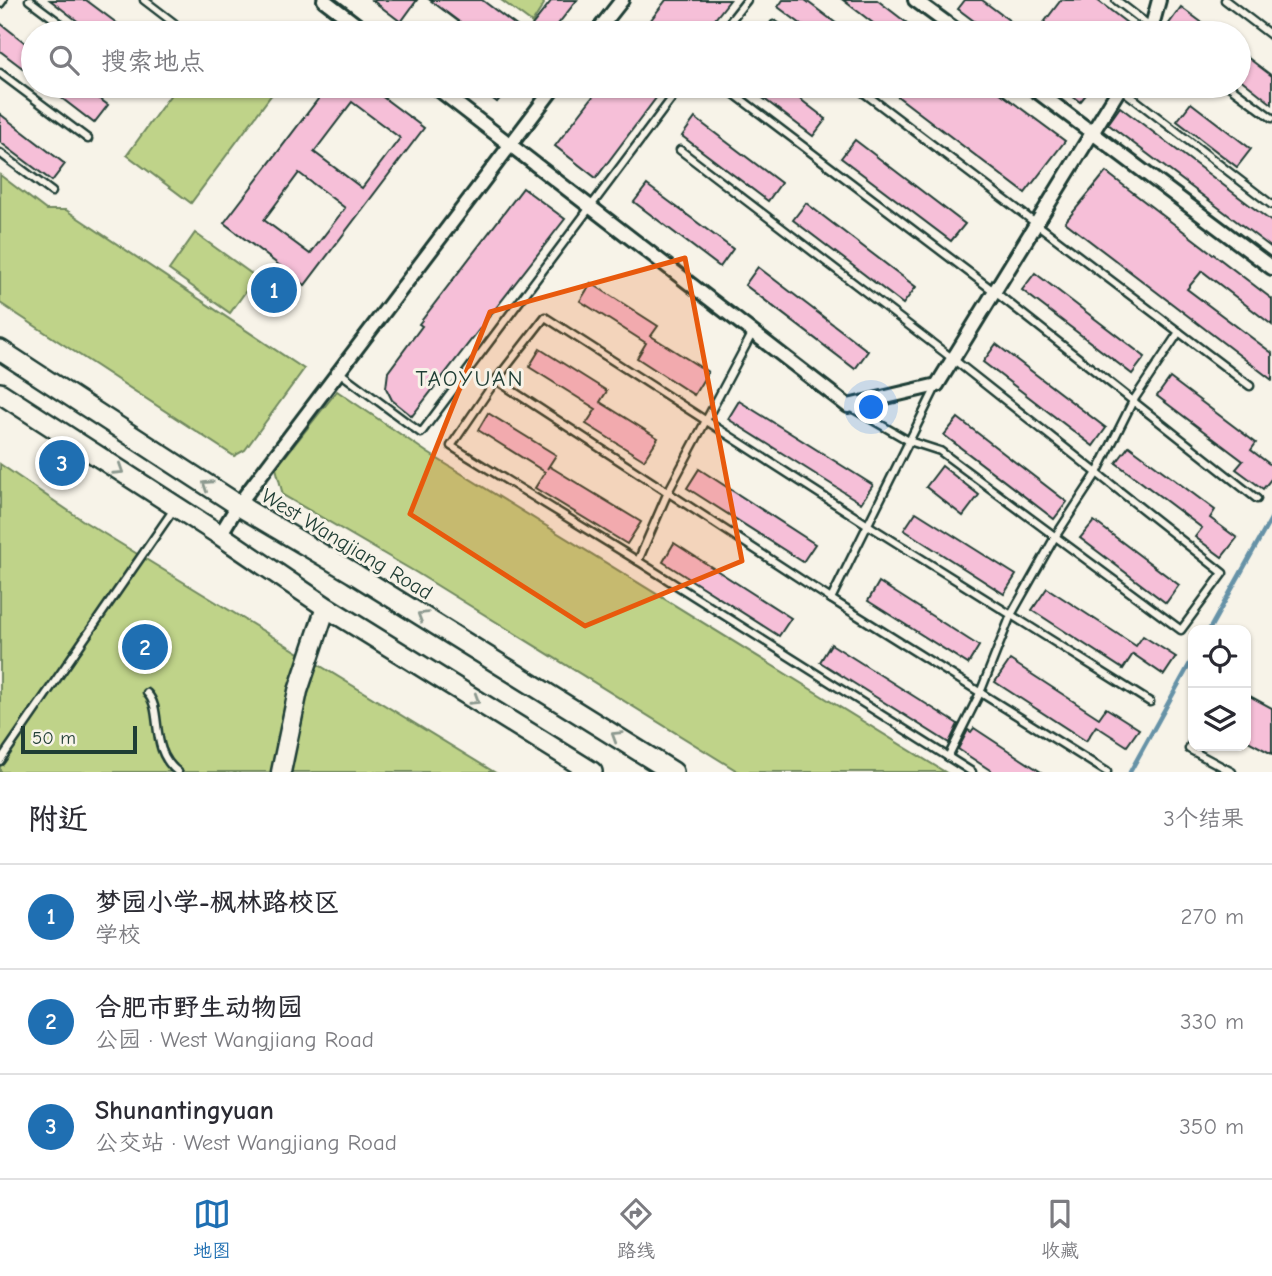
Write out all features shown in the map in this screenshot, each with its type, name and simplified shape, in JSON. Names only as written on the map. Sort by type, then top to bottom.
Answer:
[{"type":"main road","name":"West Wangjiang Road","points":[[0,350],[238,505],[353,573],[673,772]]},
{"type":"main road","points":[[0,393],[326,607],[592,772]]},
{"type":"street","points":[[324,0],[351,21]]},
{"type":"street","points":[[605,21],[622,0]]},
{"type":"street","points":[[915,0],[944,21]]},
{"type":"street","points":[[1156,21],[1159,0]]},
{"type":"street","points":[[449,98],[848,406],[937,385],[1114,98]]},
{"type":"street","points":[[220,535],[238,505],[546,98]]},
{"type":"street","points":[[1046,98],[1272,268]]},
{"type":"street","points":[[281,772],[298,691],[326,607]]},
{"type":"lane","points":[[29,0],[57,21]]},
{"type":"lane","points":[[144,0],[171,21]]},
{"type":"lane","points":[[730,21],[747,0]]},
{"type":"lane","points":[[1116,0],[1141,21]]},
{"type":"lane","points":[[1225,0],[1272,36]]},
{"type":"lane","points":[[0,73],[21,89]]},
{"type":"lane","points":[[33,98],[88,139]]},
{"type":"lane","points":[[339,372],[421,433],[672,98]]},
{"type":"lane","points":[[740,98],[995,292],[1257,499]]},
{"type":"lane","points":[[871,98],[1250,386]]},
{"type":"lane","points":[[1134,98],[1272,205]]},
{"type":"lane","points":[[1245,98],[1272,118]]},
{"type":"lane","points":[[680,150],[953,359],[1223,573],[1181,630],[940,452],[909,440],[848,406]]},
{"type":"lane","points":[[0,153],[52,192]]},
{"type":"lane","points":[[972,772],[451,446],[496,380],[545,317],[867,525],[1150,702]]},
{"type":"lane","points":[[638,561],[668,492],[753,332]]},
{"type":"lane","points":[[948,757],[980,693],[1011,615],[1055,537],[1097,473],[1133,401],[1179,332]]},
{"type":"lane","points":[[496,380],[831,599],[1107,772]]},
{"type":"lane","points":[[831,599],[937,385]]},
{"type":"lane","points":[[0,761],[176,507]]},
{"type":"lane","points":[[147,693],[153,699],[159,746],[173,769],[178,772]]},
{"type":"lane","points":[[1193,751],[1232,772]]},
{"type":"highlighted area","points":[[685,258],[742,561],[585,626],[410,514],[490,312]]},
{"type":"green space","points":[[501,0],[542,0],[544,4],[533,21],[529,21]]},
{"type":"green space","points":[[168,98],[269,98],[191,203],[127,155]]},
{"type":"green space","points":[[0,175],[46,210],[66,210],[304,369],[245,450],[234,456],[0,303]]},
{"type":"green space","points":[[195,233],[256,277],[230,313],[169,270]]},
{"type":"green space","points":[[337,391],[428,453],[945,772],[739,772],[417,573],[283,495],[276,468]]},
{"type":"green space","points":[[0,464],[85,522],[494,772],[0,772]]},
{"type":"building","points":[[50,0],[86,0],[114,21],[77,21]]},
{"type":"building","points":[[372,0],[417,0],[400,21]]},
{"type":"building","points":[[430,0],[482,0],[510,21],[458,21]]},
{"type":"building","points":[[552,0],[577,0],[560,21],[535,21]]},
{"type":"building","points":[[666,0],[730,0],[713,21],[650,21]]},
{"type":"building","points":[[783,0],[805,0],[833,21],[797,21],[778,7]]},
{"type":"building","points":[[843,0],[877,0],[904,21],[870,21]]},
{"type":"building","points":[[965,0],[982,0],[1010,21],[974,21],[958,9]]},
{"type":"building","points":[[1061,0],[1097,0],[1124,21],[1045,21]]},
{"type":"building","points":[[1181,7],[1200,21],[1171,21]]},
{"type":"building","points":[[0,23],[21,40],[21,67],[0,51]]},
{"type":"building","points":[[1251,60],[1272,76],[1272,104],[1251,87]]},
{"type":"building","points":[[62,98],[98,98],[108,105],[94,123]]},
{"type":"building","points":[[319,98],[384,98],[424,128],[305,285],[224,223]],"holes":[[[352,102],[400,138],[362,188],[314,152]],[[299,173],[345,208],[310,254],[264,220]]]},
{"type":"building","points":[[592,98],[656,98],[596,178],[555,146]]},
{"type":"building","points":[[763,98],[799,98],[826,119],[813,136]]},
{"type":"building","points":[[900,98],[1007,98],[1065,141],[1025,193]]},
{"type":"building","points":[[1191,103],[1251,149],[1237,167],[1177,121]]},
{"type":"building","points":[[1120,107],[1272,222],[1272,248],[1108,124]]},
{"type":"building","points":[[0,114],[65,164],[52,181],[0,142]]},
{"type":"building","points":[[695,118],[781,183],[768,201],[682,136]]},
{"type":"building","points":[[855,140],[965,224],[951,241],[841,158]]},
{"type":"building","points":[[1106,172],[1272,299],[1272,325],[1202,271],[1187,289],[1272,353],[1272,380],[1065,222]]},
{"type":"building","points":[[647,185],[733,249],[720,267],[634,202]]},
{"type":"building","points":[[523,188],[565,219],[412,416],[392,400],[386,388],[388,372],[422,326],[419,324]]},
{"type":"building","points":[[806,203],[916,287],[903,304],[793,220]]},
{"type":"building","points":[[758,267],[868,351],[855,369],[745,285]]},
{"type":"building","points":[[1035,273],[1145,357],[1132,374],[1022,290]]},
{"type":"building","points":[[591,283],[658,326],[651,336],[708,372],[694,395],[637,358],[646,343],[580,301]]},
{"type":"building","points":[[996,344],[1106,428],[1093,446],[983,362]]},
{"type":"building","points":[[540,349],[607,391],[600,402],[658,438],[644,460],[586,424],[596,409],[529,367]]},
{"type":"building","points":[[1170,378],[1256,443],[1251,450],[1272,466],[1272,478],[1263,489],[1236,469],[1243,461],[1157,396]]},
{"type":"building","points":[[739,401],[873,485],[861,503],[728,419]]},
{"type":"building","points":[[488,413],[556,455],[547,469],[549,466],[641,522],[627,544],[535,488],[545,472],[478,430]]},
{"type":"building","points":[[958,418],[1067,502],[1054,519],[944,435]]},
{"type":"building","points":[[1129,446],[1215,510],[1210,518],[1237,538],[1222,557],[1195,537],[1202,528],[1116,463]]},
{"type":"building","points":[[942,466],[979,495],[963,516],[926,487]]},
{"type":"building","points":[[699,469],[815,544],[803,562],[687,488]]},
{"type":"building","points":[[916,512],[1016,575],[1004,594],[904,530]]},
{"type":"building","points":[[1094,521],[1179,585],[1166,603],[1080,538]]},
{"type":"building","points":[[674,543],[791,618],[779,636],[663,562]]},
{"type":"building","points":[[879,582],[979,646],[968,664],[868,601]]},
{"type":"building","points":[[1047,588],[1136,646],[1143,636],[1176,657],[1164,675],[1133,654],[1123,669],[1032,610]]},
{"type":"building","points":[[831,644],[958,724],[949,743],[820,662]]},
{"type":"building","points":[[1010,660],[1099,718],[1106,708],[1139,729],[1127,746],[1096,726],[1086,741],[995,682]]},
{"type":"building","points":[[1251,697],[1272,708],[1272,754],[1251,743]]},
{"type":"building","points":[[974,728],[1041,772],[993,772],[958,749],[968,730],[971,732]]},
{"type":"waterway","points":[[1212,625],[1272,517]]},
{"type":"waterway","points":[[1130,772],[1188,667]]},
{"type":"place","name":"梦园小学-枫林路校区","points":[[274,290]]},
{"type":"place","name":"Shunantingyuan","points":[[62,463]]},
{"type":"place","name":"合肥市野生动物园","points":[[145,647]]},
{"type":"district","name":"TAOYUAN","points":[[470,378]]}]
